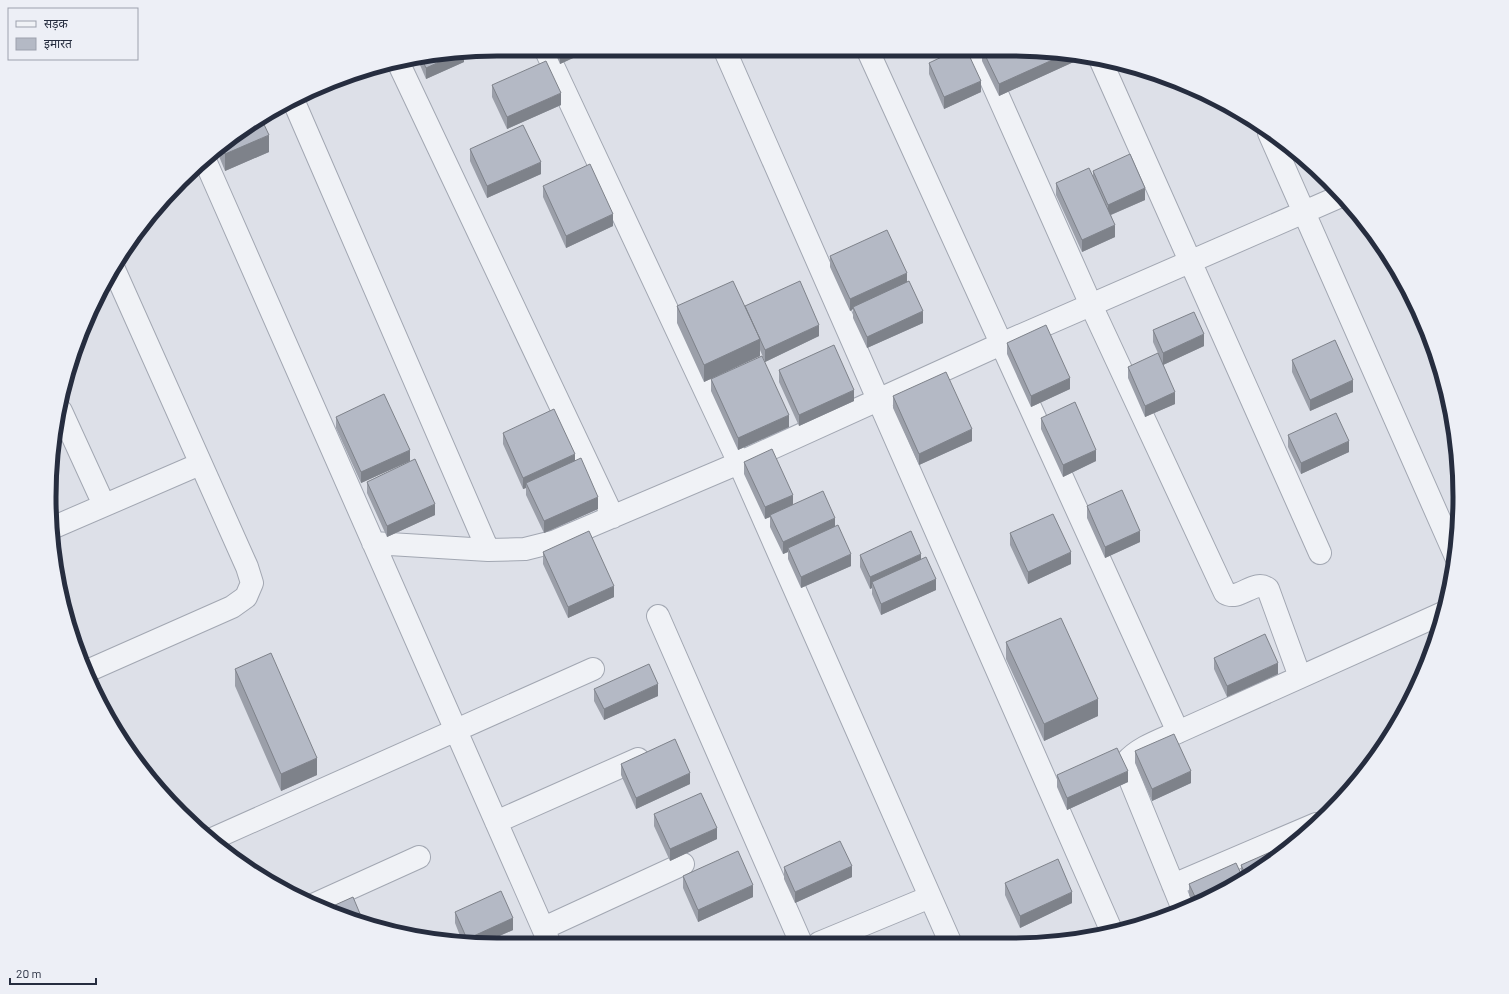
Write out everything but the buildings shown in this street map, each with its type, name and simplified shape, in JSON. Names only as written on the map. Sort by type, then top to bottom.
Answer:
[{"type":"street","points":[[548,56],[739,463],[948,938]]},
{"type":"street","points":[[727,56],[1110,927]]},
{"type":"street","points":[[870,56],[1178,732]]},
{"type":"street","points":[[980,56],[1091,305],[1225,594],[1229,596],[1235,595],[1258,586],[1264,586],[1268,589],[1300,677]]},
{"type":"street","points":[[1103,65],[1320,553]]},
{"type":"street","points":[[400,67],[613,517]]},
{"type":"street","points":[[295,105],[488,550]]},
{"type":"street","points":[[1273,142],[1450,544]]},
{"type":"street","points":[[207,164],[546,935],[683,864]]},
{"type":"street","points":[[373,543],[488,550],[525,549],[553,542],[739,463],[1002,344],[1336,198]]},
{"type":"street","points":[[91,669],[232,607],[246,597],[252,583],[247,567],[116,274]]},
{"type":"street","points":[[63,416],[104,506]]},
{"type":"street","points":[[57,526],[200,464]]},
{"type":"street","points":[[1181,904],[1127,772],[1126,762],[1137,752],[1178,732],[1437,615]]},
{"type":"street","points":[[658,616],[799,938]]},
{"type":"street","points":[[216,837],[593,669]]},
{"type":"street","points":[[496,822],[638,759]]},
{"type":"street","points":[[1173,885],[1301,830]]},
{"type":"street","points":[[321,901],[420,856]]},
{"type":"street","points":[[831,938],[930,897]]}]
